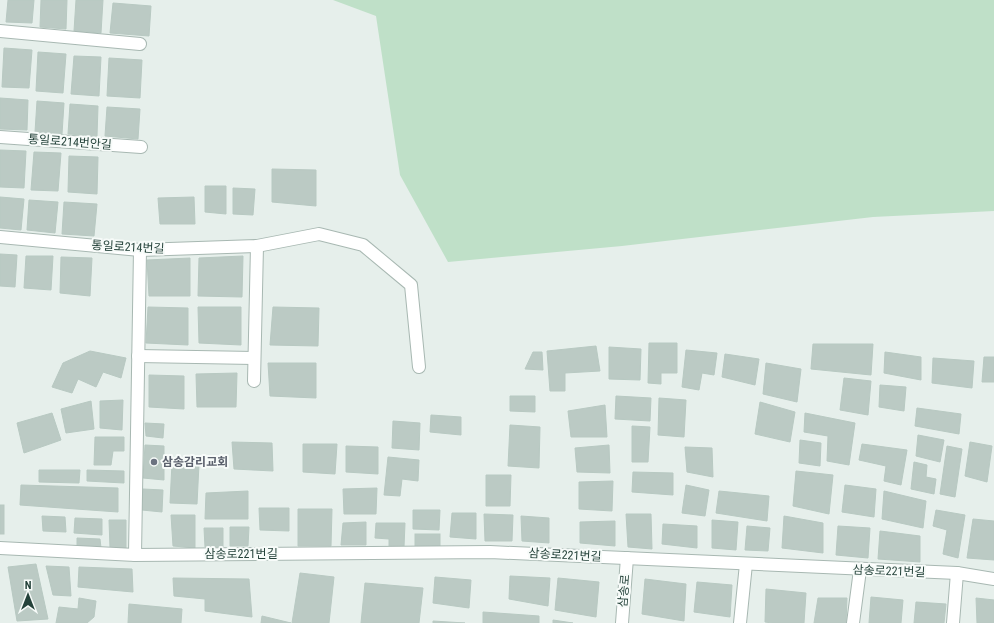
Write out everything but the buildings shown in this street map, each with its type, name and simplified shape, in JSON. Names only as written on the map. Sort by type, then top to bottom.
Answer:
[{"type":"street","points":[[0,31],[140,44]]},
{"type":"street","name":"통일로214번안길","points":[[0,137],[141,147]]},
{"type":"street","name":"통일로214번길","points":[[0,237],[140,250],[257,246],[319,234],[363,245],[411,285],[418,367]]},
{"type":"street","points":[[254,381],[257,246]]},
{"type":"street","points":[[135,555],[140,250]]},
{"type":"street","points":[[138,356],[254,358]]},
{"type":"street","name":"삼송로221번길","points":[[0,548],[135,555],[490,552],[860,570],[957,573],[994,579]]},
{"type":"street","name":"삼송로","points":[[622,623],[627,558]]},
{"type":"street","points":[[740,623],[746,564]]},
{"type":"street","points":[[854,623],[860,570]]},
{"type":"street","points":[[953,623],[957,573]]},
{"type":"green space","points":[[333,0],[994,0],[994,211],[873,217],[622,246],[448,262],[400,175],[376,16]]},
{"type":"place","name":"삼송감리교회","points":[[154,462]]}]
